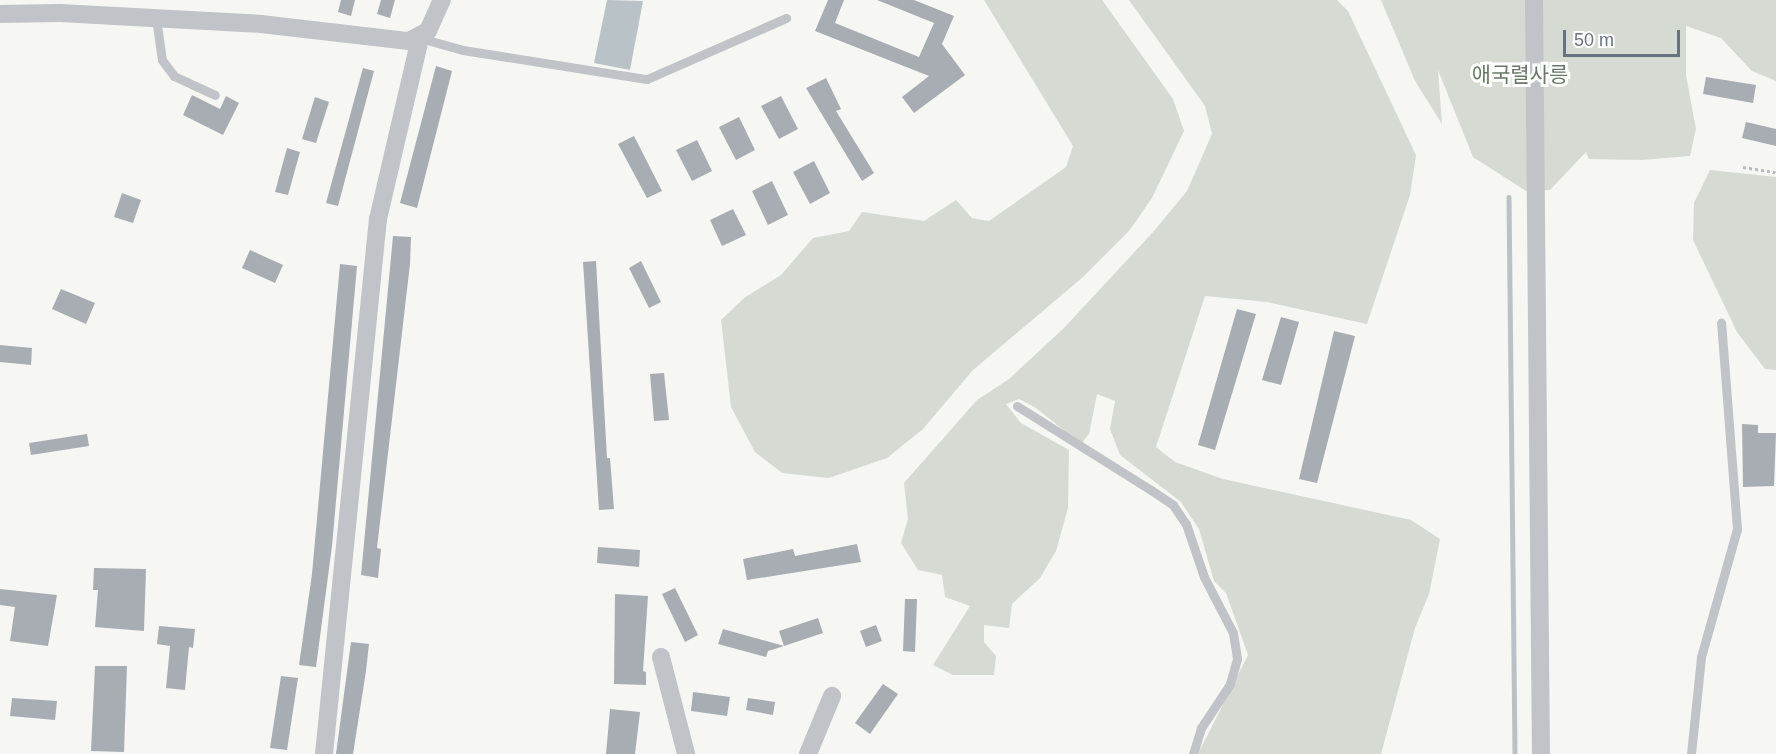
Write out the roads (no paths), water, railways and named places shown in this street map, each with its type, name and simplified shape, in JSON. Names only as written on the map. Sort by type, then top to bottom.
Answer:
[{"type":"street","points":[[0,14],[156,18],[261,24],[409,41],[420,38],[428,31],[442,0]]},
{"type":"street","points":[[1534,0],[1541,754]]},
{"type":"street","points":[[324,754],[378,219],[420,38]]},
{"type":"street","points":[[661,657],[686,754]]},
{"type":"street","points":[[808,754],[832,696]]},
{"type":"lane","points":[[156,18],[162,60],[174,76],[215,95]]},
{"type":"lane","points":[[420,38],[463,50],[647,79],[786,18]]},
{"type":"lane","points":[[1691,754],[1701,657],[1737,529],[1722,323]]},
{"type":"lane","points":[[1017,406],[1173,505],[1186,524],[1204,577],[1233,633],[1237,660],[1230,684],[1202,728],[1193,754]]},
{"type":"waterway","points":[[1509,197],[1515,754]]},
{"type":"park label","name":"애국렬사릉","points":[[1520,75]]}]
